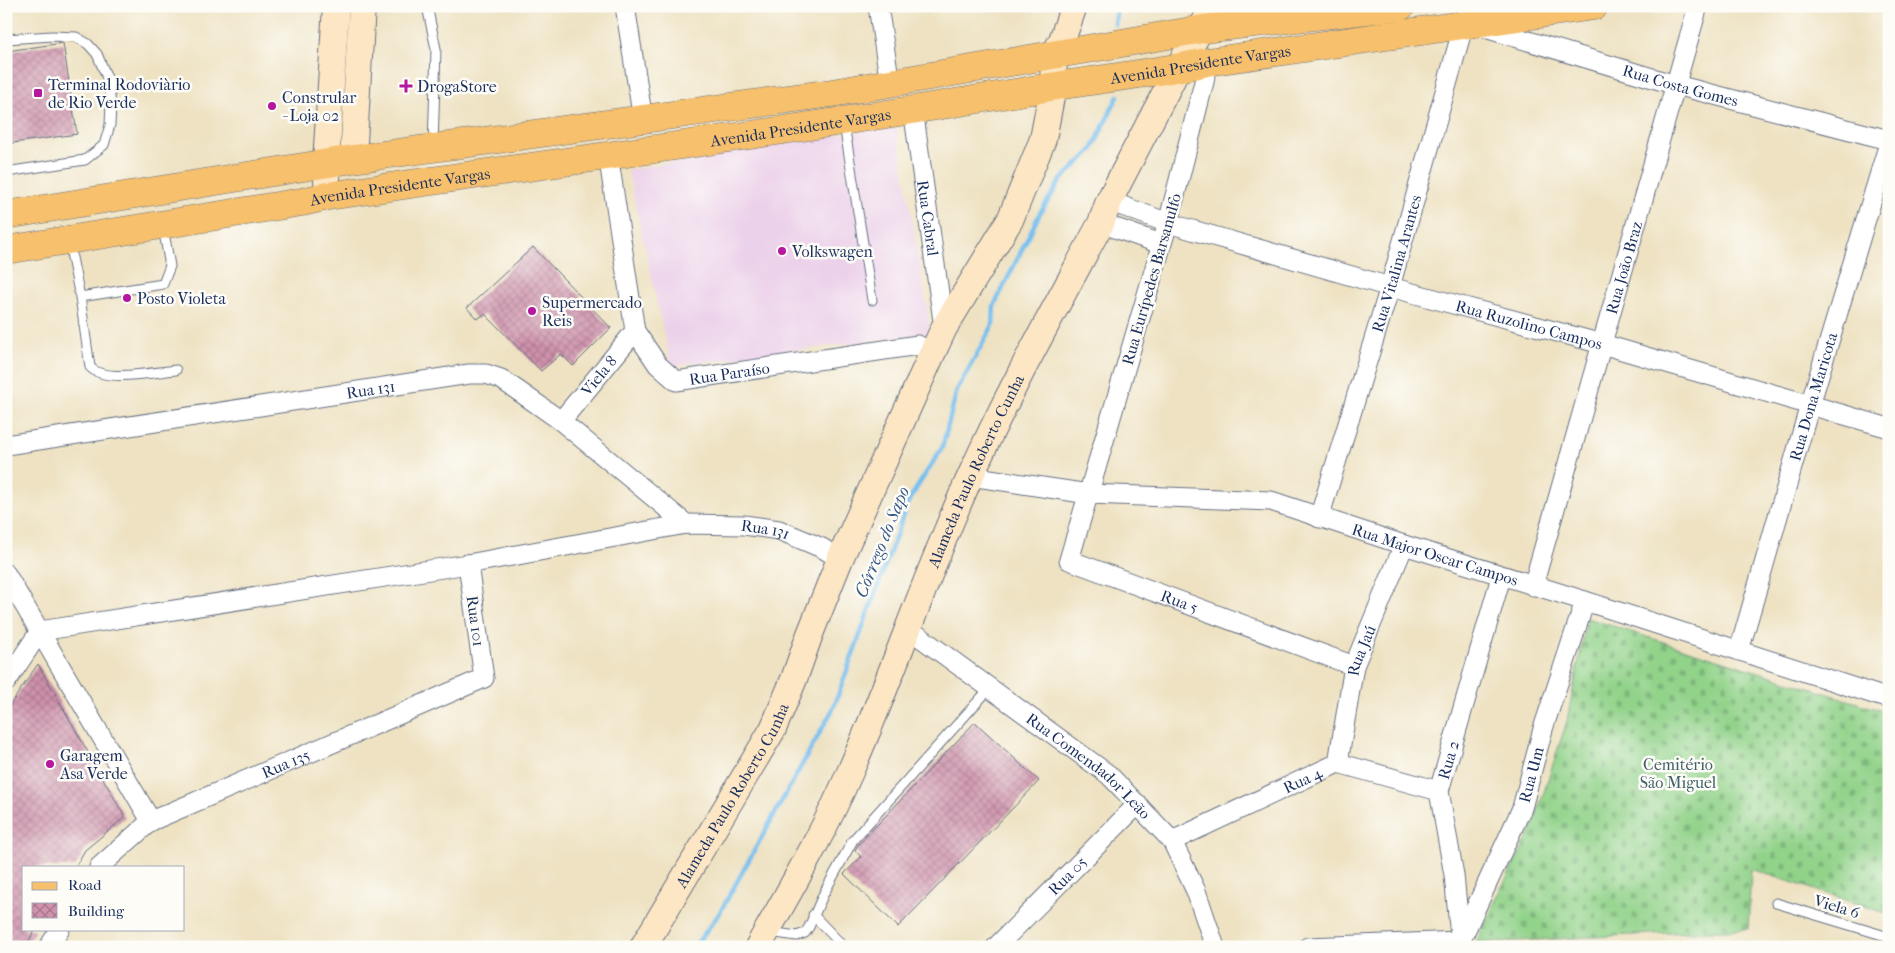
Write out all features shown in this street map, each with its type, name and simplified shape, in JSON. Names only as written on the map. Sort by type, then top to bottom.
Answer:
[{"type":"main road","name":"Avenida Presidente Vargas","points":[[6,215],[353,159],[890,84],[1054,55],[1208,17],[1401,6]]},
{"type":"main road","name":"Avenida Presidente Vargas","points":[[6,250],[328,196],[844,121],[1469,19],[1594,6]]},
{"type":"street","points":[[353,159],[362,6]]},
{"type":"street","points":[[626,6],[643,120]]},
{"type":"street","points":[[878,6],[890,84]]},
{"type":"street","name":"Alameda Paulo Roberto Cunha","points":[[643,947],[773,729],[840,560],[944,328],[1010,220],[1043,139],[1053,87],[1054,55],[1062,40],[1074,6]]},
{"type":"street","name":"Rua João Braz","points":[[1533,586],[1698,6]]},
{"type":"street","points":[[328,196],[326,164],[340,7]]},
{"type":"street","name":"Alameda Paulo Roberto Cunha","points":[[762,939],[849,774],[970,476],[1178,68],[1208,17]]},
{"type":"street","name":"Rua Costa Gomes","points":[[1469,19],[1676,85],[1889,142]]},
{"type":"street","name":"Rua Vitalina Arantes","points":[[1319,518],[1469,19]]},
{"type":"street","name":"Rua Eurípedes Barsanulfo","points":[[1090,494],[1168,222],[1204,82],[1207,62]]},
{"type":"street","name":"Rua Cabral","points":[[913,109],[944,328]]},
{"type":"street","name":"Rua Dona Maricota","points":[[1739,651],[1889,142]]},
{"type":"street","name":"Rua Paraíso","points":[[608,154],[635,331],[658,365],[676,380],[918,345],[932,354]]},
{"type":"street","points":[[1105,212],[1161,244]]},
{"type":"street","name":"Rua Ruzolino Campos","points":[[1105,212],[1168,222],[1390,287],[1602,344],[1889,428]]},
{"type":"street","name":"Viela 8","points":[[561,421],[635,331]]},
{"type":"street","name":"Rua 131","points":[[6,445],[469,374],[486,374],[501,379],[561,421],[686,524]]},
{"type":"street","name":"Rua Major Oscar Campos","points":[[970,476],[1090,494],[1271,501],[1404,546],[1585,601],[1889,699]]},
{"type":"street","name":"Rua 5","points":[[1090,494],[1069,560],[1354,666]]},
{"type":"street","name":"Rua 131","points":[[40,631],[468,564],[686,524],[744,526],[779,530],[822,548],[840,560]]},
{"type":"street","name":"Rua Jaú","points":[[1338,763],[1354,666],[1404,546]]},
{"type":"street","name":"Rua 101","points":[[468,564],[484,678]]},
{"type":"street","points":[[6,574],[151,821]]},
{"type":"street","name":"Rua 2","points":[[1461,944],[1454,875],[1439,791],[1501,577]]},
{"type":"street","name":"Rua Um","points":[[1461,944],[1522,808],[1543,729],[1585,601]]},
{"type":"street","name":"Rua Comendador Leão","points":[[909,629],[1109,775],[1138,804],[1172,841],[1196,891],[1215,947]]},
{"type":"street","points":[[6,682],[40,631]]},
{"type":"street","name":"Rua 135","points":[[100,866],[151,821],[484,678]]},
{"type":"street","name":"Rua 4","points":[[1172,841],[1338,763],[1439,791]]},
{"type":"street","name":"Rua 05","points":[[996,947],[1138,804]]},
{"type":"street","points":[[49,947],[59,930]]},
{"type":"street","points":[[1308,947],[1461,944]]},
{"type":"lane","points":[[427,6],[436,49],[433,148]]},
{"type":"lane","points":[[6,39],[52,36],[76,37],[88,44],[97,54],[108,80],[111,105],[110,125],[104,144],[85,160],[6,172]]},
{"type":"lane","points":[[844,121],[872,300]]},
{"type":"lane","points":[[80,297],[162,284],[170,266],[163,225]]},
{"type":"lane","points":[[68,240],[80,297],[90,367],[94,372],[110,376],[176,370]]},
{"type":"lane","points":[[762,939],[797,936],[805,932],[853,840],[990,688]]},
{"type":"lane","name":"Viela 6","points":[[1776,903],[1889,937]]},
{"type":"lane","points":[[813,915],[844,947]]},
{"type":"shaded area","name":"Volkswagen","points":[[896,125],[931,333],[671,366],[628,170]]},
{"type":"green space","name":"Cemitério São Miguel","points":[[1587,618],[1889,713],[1889,914],[1751,869],[1748,929],[1476,943],[1501,889],[1531,832],[1567,721]]},
{"type":"building","name":"Terminal Rodoviàrio de Rio Verde","points":[[63,43],[77,134],[6,144],[6,51]]},
{"type":"building","name":"Supermercado Reis","points":[[533,247],[611,328],[573,366],[561,354],[541,371],[485,314],[477,319],[467,308]]},
{"type":"building","name":"Garagem Asa Verde","points":[[38,664],[125,817],[85,850],[76,866],[22,866],[22,930],[35,930],[25,947],[6,947],[6,711]]},
{"type":"building","points":[[975,722],[1039,781],[898,927],[844,874],[861,857],[855,850],[858,845]]},
{"type":"waterway","name":"Córrego do Sapo","points":[[1115,24],[1117,6]]},
{"type":"waterway","name":"Córrego do Sapo","points":[[694,947],[719,914],[833,709],[909,500],[942,448],[957,390],[993,325],[994,306],[1040,213],[1061,180],[1092,150],[1118,96]]},
{"type":"place","name":"DrogaStore","points":[[406,86]]},
{"type":"place","name":"Terminal Rodoviàrio de Rio Verde","points":[[38,93]]},
{"type":"place","name":"Constrular - Loja 02","points":[[272,106]]},
{"type":"place","name":"Volkswagen","points":[[782,251]]},
{"type":"place","name":"Posto Violeta","points":[[127,298]]},
{"type":"place","name":"Supermercado Reis","points":[[532,311]]},
{"type":"place","name":"Garagem Asa Verde","points":[[50,764]]}]
